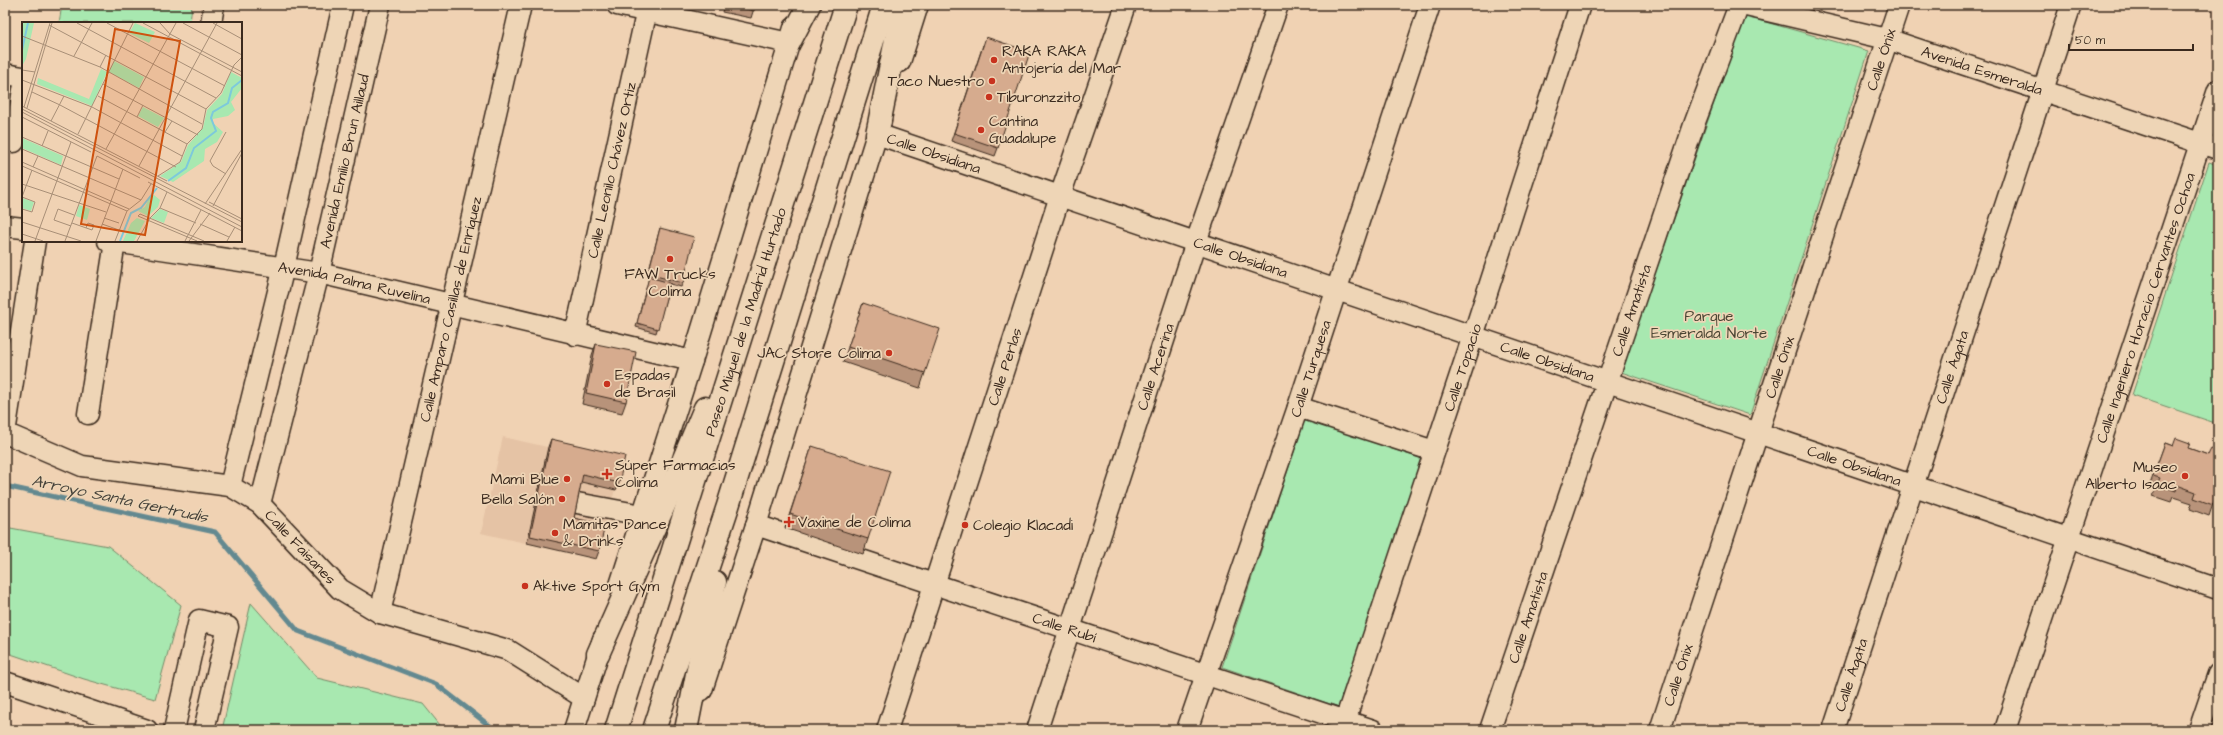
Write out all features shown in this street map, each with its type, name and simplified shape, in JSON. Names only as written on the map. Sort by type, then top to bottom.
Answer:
[{"type":"highway","points":[[789,43],[809,5]]},
{"type":"highway","name":"Paseo Miguel de la Madrid Hurtado","points":[[616,730],[846,5]]},
{"type":"highway","points":[[654,730],[728,506],[884,5]]},
{"type":"highway","points":[[878,134],[903,5]]},
{"type":"highway","points":[[598,654],[670,492],[706,406],[748,314]]},
{"type":"highway","points":[[687,730],[728,506]]},
{"type":"street","points":[[211,22],[214,5]]},
{"type":"street","points":[[230,486],[284,267],[343,5]]},
{"type":"street","name":"Avenida Emilio Brun Aillaud","points":[[260,504],[319,273],[380,5]]},
{"type":"street","name":"Calle Amparo Casillas de Enríquez","points":[[380,613],[450,304],[521,5]]},
{"type":"street","points":[[617,5],[647,8],[789,43]]},
{"type":"street","points":[[574,730],[692,361],[801,5]]},
{"type":"street","points":[[687,730],[756,525],[918,5]]},
{"type":"street","name":"Calle Perlas","points":[[887,730],[1060,196],[1126,5]]},
{"type":"street","name":"Calle Acerina","points":[[1037,730],[1196,242],[1278,5]]},
{"type":"street","name":"Calle Turquesa","points":[[1187,730],[1298,407],[1430,5]]},
{"type":"street","name":"Calle Topacio","points":[[1344,725],[1473,336],[1580,5]]},
{"type":"street","name":"Avenida Esmeralda","points":[[1741,5],[1887,39],[2209,146]]},
{"type":"street","name":"Calle Amatista","points":[[1490,730],[1695,122],[1741,5]]},
{"type":"street","name":"Calle Ónix","points":[[1660,730],[1899,5]]},
{"type":"street","name":"Calle Ágata","points":[[1833,730],[2071,5]]},
{"type":"street","name":"Calle Leonilo Chávez Ortiz","points":[[575,335],[647,8]]},
{"type":"street","points":[[5,74],[22,77]]},
{"type":"street","name":"Calle Ingeniero Horacio Cervantes Ochoa","points":[[2005,730],[2069,538],[2209,146],[2218,90]]},
{"type":"street","points":[[5,141],[14,142],[22,96]]},
{"type":"street","name":"Calle Obsidiana","points":[[878,134],[2218,589]]},
{"type":"street","points":[[5,226],[22,228]]},
{"type":"street","points":[[5,433],[35,242]]},
{"type":"street","points":[[88,414],[111,242]]},
{"type":"street","name":"Avenida Palma Ruvelina","points":[[111,242],[182,246],[319,273],[575,335],[692,361]]},
{"type":"street","points":[[1298,407],[1434,451]]},
{"type":"street","name":"Calle Faisanes","points":[[5,433],[82,466],[230,486],[260,504],[340,589],[380,613],[508,650],[584,698]]},
{"type":"street","points":[[577,503],[642,515]]},
{"type":"street","name":"Calle Rubí","points":[[756,525],[1205,674],[1344,725],[1373,730]]},
{"type":"street","points":[[174,730],[199,620],[228,627],[204,730]]},
{"type":"street","points":[[2199,730],[2218,674]]},
{"type":"street","points":[[5,682],[146,730]]},
{"type":"shaded area","points":[[503,437],[622,464],[596,559],[481,533]]},
{"type":"green space","points":[[62,5],[192,5],[190,22],[59,22]]},
{"type":"green space","name":"Parque Esmeralda Norte","points":[[1744,16],[1869,51],[1750,415],[1621,372]]},
{"type":"green space","points":[[2209,162],[2218,165],[2218,424],[2132,395]]},
{"type":"green space","points":[[1305,419],[1422,459],[1339,707],[1222,667]]},
{"type":"green space","points":[[5,527],[108,546],[181,605],[155,699],[84,679],[5,652]]},
{"type":"green space","points":[[251,603],[317,678],[423,704],[444,730],[222,730]]},
{"type":"building","points":[[729,5],[755,5],[754,11]]},
{"type":"building","points":[[986,37],[1030,52],[998,148],[954,133]]},
{"type":"building","name":"FAW Trucks Colima","points":[[660,228],[694,237],[683,283],[648,274]]},
{"type":"building","points":[[649,277],[670,283],[658,329],[637,323]]},
{"type":"building","name":"JAC Store Colima","points":[[863,303],[940,329],[925,373],[848,347]]},
{"type":"building","name":"Espadas de Brasil","points":[[596,344],[636,352],[626,402],[586,393]]},
{"type":"building","points":[[2176,438],[2190,443],[2188,448],[2208,455],[2211,449],[2218,451],[2218,490],[2213,505],[2194,498],[2196,492],[2177,485],[2176,491],[2157,484],[2160,478],[2153,476],[2165,443],[2173,446]]},
{"type":"building","points":[[551,439],[625,456],[619,483],[583,474],[574,518],[605,525],[599,551],[530,536]]},
{"type":"building","points":[[812,446],[890,471],[868,539],[790,514]]},
{"type":"waterway","name":"Arroyo Santa Gertrudis","points":[[5,486],[215,532],[298,631],[436,684],[495,730]]},
{"type":"place","name":"RAKA RAKA Antojería del Mar","points":[[994,60]]},
{"type":"place","name":"Taco Nuestro","points":[[992,81]]},
{"type":"place","name":"Tiburonzzito","points":[[989,97]]},
{"type":"place","name":"Cantina Guadalupe","points":[[981,130]]},
{"type":"place","name":"FAW Trucks Colima","points":[[670,259]]},
{"type":"place","name":"JAC Store Colima","points":[[889,353]]},
{"type":"place","name":"Espadas de Brasil","points":[[607,384]]},
{"type":"place","name":"Súper Farmacias Colima","points":[[607,474]]},
{"type":"place","name":"Museo Alberto Isaac","points":[[2185,476]]},
{"type":"place","name":"Mami Blue","points":[[567,479]]},
{"type":"place","name":"Bella Salón","points":[[562,499]]},
{"type":"place","name":"Vaxine de Colima","points":[[789,522]]},
{"type":"place","name":"Colegio Klacadi","points":[[965,525]]},
{"type":"place","name":"Mamitas Dance & Drinks","points":[[555,533]]},
{"type":"place","name":"Aktive Sport Gym","points":[[525,586]]}]
